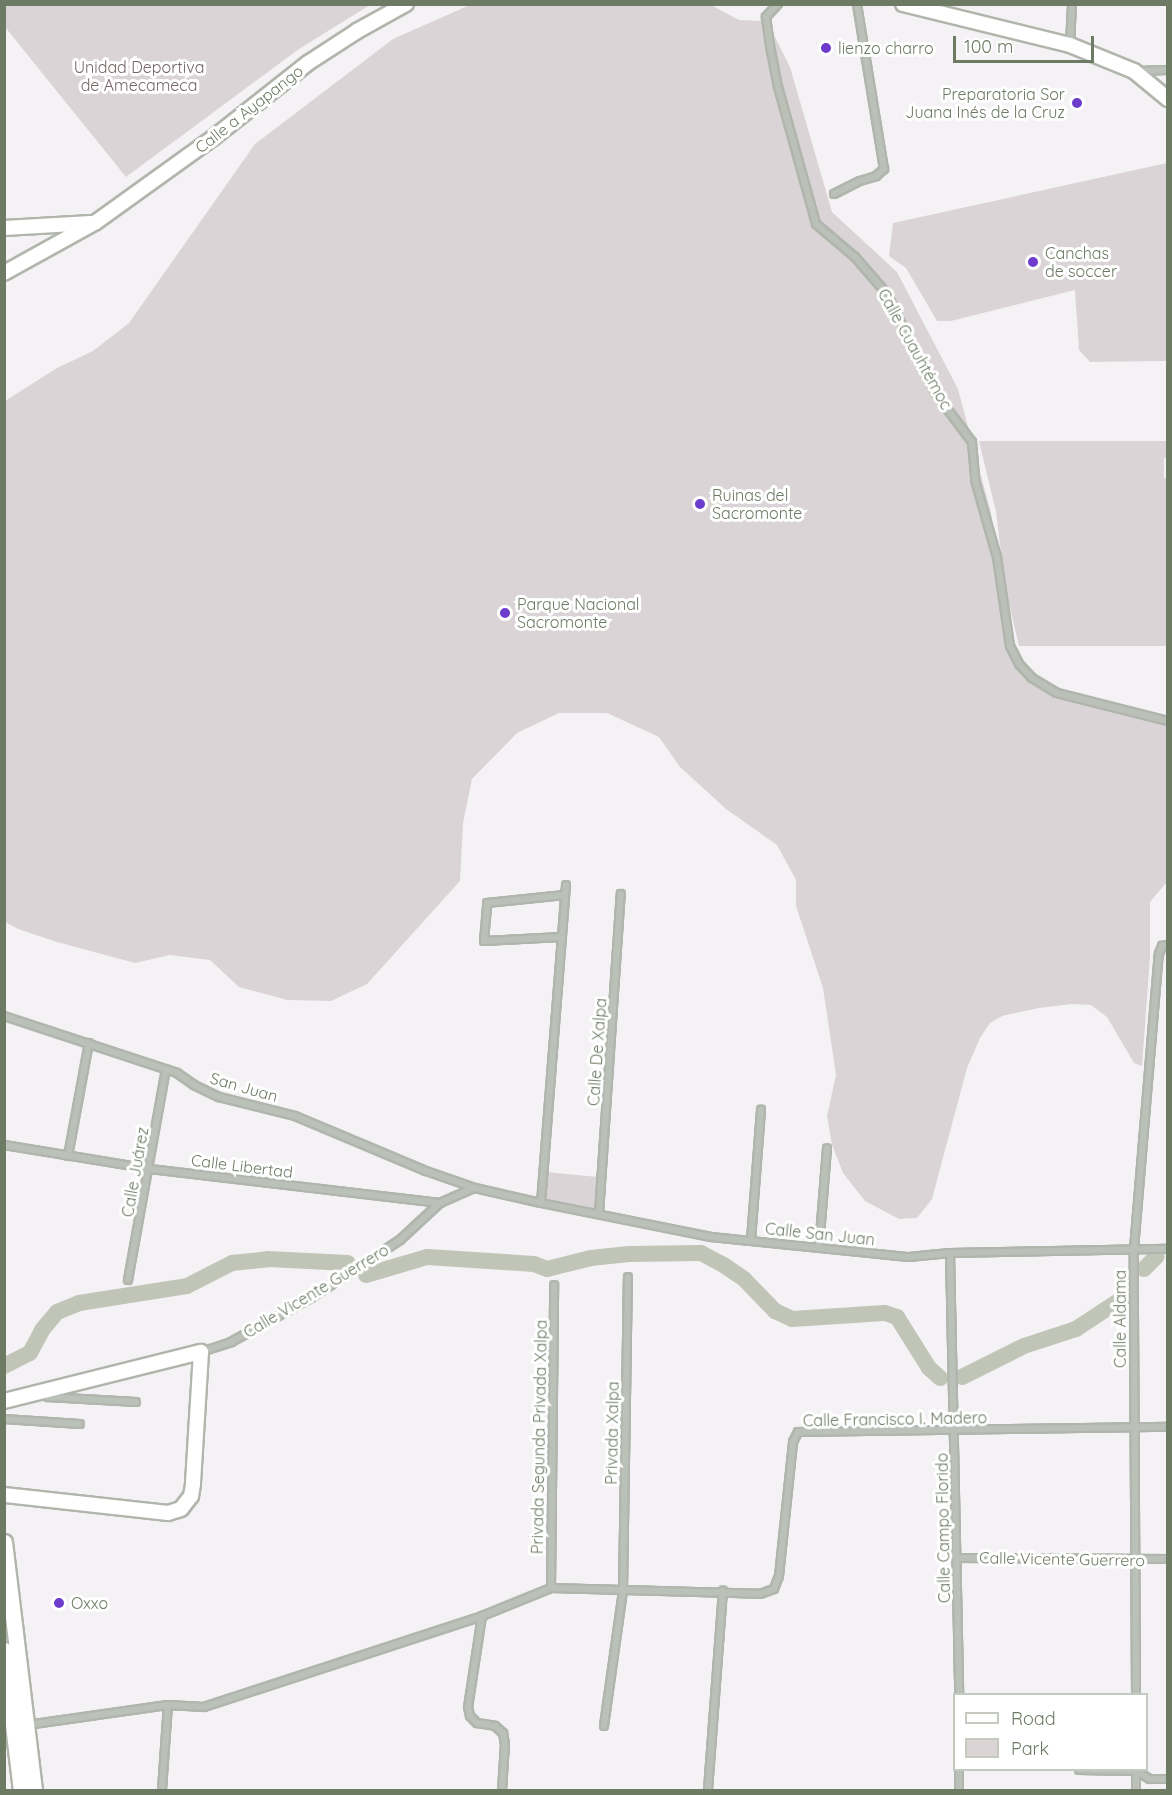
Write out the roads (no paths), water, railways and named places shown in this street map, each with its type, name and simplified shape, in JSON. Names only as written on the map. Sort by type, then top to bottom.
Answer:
[{"type":"main road","name":"Calle a Ayapango","points":[[4,273],[96,222],[213,138],[308,63],[357,31],[406,4]]},
{"type":"main road","points":[[903,4],[1070,45],[1134,72],[1167,99]]},
{"type":"main road","points":[[4,228],[96,222]]},
{"type":"main road","points":[[4,1495],[168,1513],[181,1509],[190,1496],[193,1484],[201,1352]]},
{"type":"main road","name":"Calle Vicente Guerrero","points":[[4,1401],[201,1352]]},
{"type":"main road","points":[[4,1542],[34,1791]]},
{"type":"main road","points":[[4,1650],[21,1791]]},
{"type":"street","name":"Calle Cuauhtémoc","points":[[778,4],[766,17],[775,72],[816,224],[855,257],[887,294],[936,394],[972,442],[975,480],[997,557],[1010,646],[1019,664],[1032,678],[1057,693],[1167,721]]},
{"type":"street","points":[[834,194],[860,181],[876,177],[884,169],[856,4]]},
{"type":"street","points":[[1070,45],[1072,4]]},
{"type":"street","points":[[1134,72],[1167,70]]},
{"type":"street","points":[[541,1203],[566,885]]},
{"type":"street","name":"Calle De Xalpa","points":[[600,1213],[621,894]]},
{"type":"street","points":[[561,937],[484,941],[487,903],[565,895]]},
{"type":"street","name":"Calle Aldama","points":[[1136,1693],[1133,1428],[1134,1249],[1159,954],[1165,946]]},
{"type":"street","name":"San Juan","points":[[4,1016],[166,1069],[219,1097],[295,1116],[426,1171],[475,1188]]},
{"type":"street","points":[[68,1156],[90,1043]]},
{"type":"street","name":"Calle Juárez","points":[[128,1280],[150,1169],[166,1069]]},
{"type":"street","points":[[751,1240],[761,1109]]},
{"type":"street","name":"Calle Libertad","points":[[4,1145],[150,1169],[440,1203],[475,1188]]},
{"type":"street","points":[[819,1248],[826,1148]]},
{"type":"street","name":"Calle San Juan","points":[[475,1188],[711,1236],[909,1257],[950,1253],[1167,1249]]},
{"type":"street","name":"Calle Vicente Guerrero","points":[[201,1352],[231,1342],[311,1298],[400,1240],[440,1203]]},
{"type":"street","name":"Calle Campo Florido","points":[[950,1253],[958,1693]]},
{"type":"street","name":"Privada Xalpa","points":[[604,1726],[623,1590],[628,1277]]},
{"type":"street","name":"Privada Segunda Privada Xalpa","points":[[551,1588],[554,1285]]},
{"type":"street","points":[[41,1392],[48,1397],[136,1402]]},
{"type":"street","points":[[4,1419],[80,1424]]},
{"type":"street","name":"Calle Francisco I. Madero","points":[[723,1591],[760,1594],[774,1589],[779,1576],[796,1433],[1167,1427]]},
{"type":"street","name":"Calle Vicente Guerrero","points":[[957,1558],[1167,1559]]},
{"type":"street","points":[[26,1725],[168,1705],[204,1707],[482,1616],[551,1588],[723,1591],[708,1791]]},
{"type":"street","points":[[482,1616],[468,1707],[477,1723],[495,1726],[503,1733],[505,1744],[501,1791]]},
{"type":"street","points":[[162,1791],[168,1705]]},
{"type":"street","points":[[959,1771],[959,1791]]},
{"type":"street","points":[[1136,1771],[1136,1791]]},
{"type":"street","points":[[1138,1771],[1150,1779],[1167,1779]]},
{"type":"waterway","points":[[366,1275],[427,1257],[534,1264],[547,1269],[591,1258],[629,1254],[701,1253],[744,1279],[775,1311],[792,1319],[885,1313],[897,1317],[929,1368],[940,1378]]},
{"type":"waterway","points":[[1144,1269],[1157,1256]]},
{"type":"waterway","points":[[4,1366],[30,1353],[42,1330],[57,1312],[79,1303],[187,1286],[232,1263],[268,1259],[348,1263]]},
{"type":"waterway","points":[[962,1377],[1024,1346],[1076,1329],[1123,1298]]},
{"type":"place","name":"lienzo charro","points":[[826,48]]},
{"type":"place","name":"Preparatoria Sor Juana Inés de la Cruz","points":[[1077,103]]},
{"type":"place","name":"Canchas de soccer","points":[[1033,262]]},
{"type":"place","name":"Ruinas del Sacromonte","points":[[700,504]]},
{"type":"place","name":"Parque Nacional Sacromonte","points":[[505,613]]},
{"type":"place","name":"Oxxo","points":[[59,1603]]},
{"type":"park label","name":"Unidad Deportiva de Amecameca","points":[[139,76]]}]
